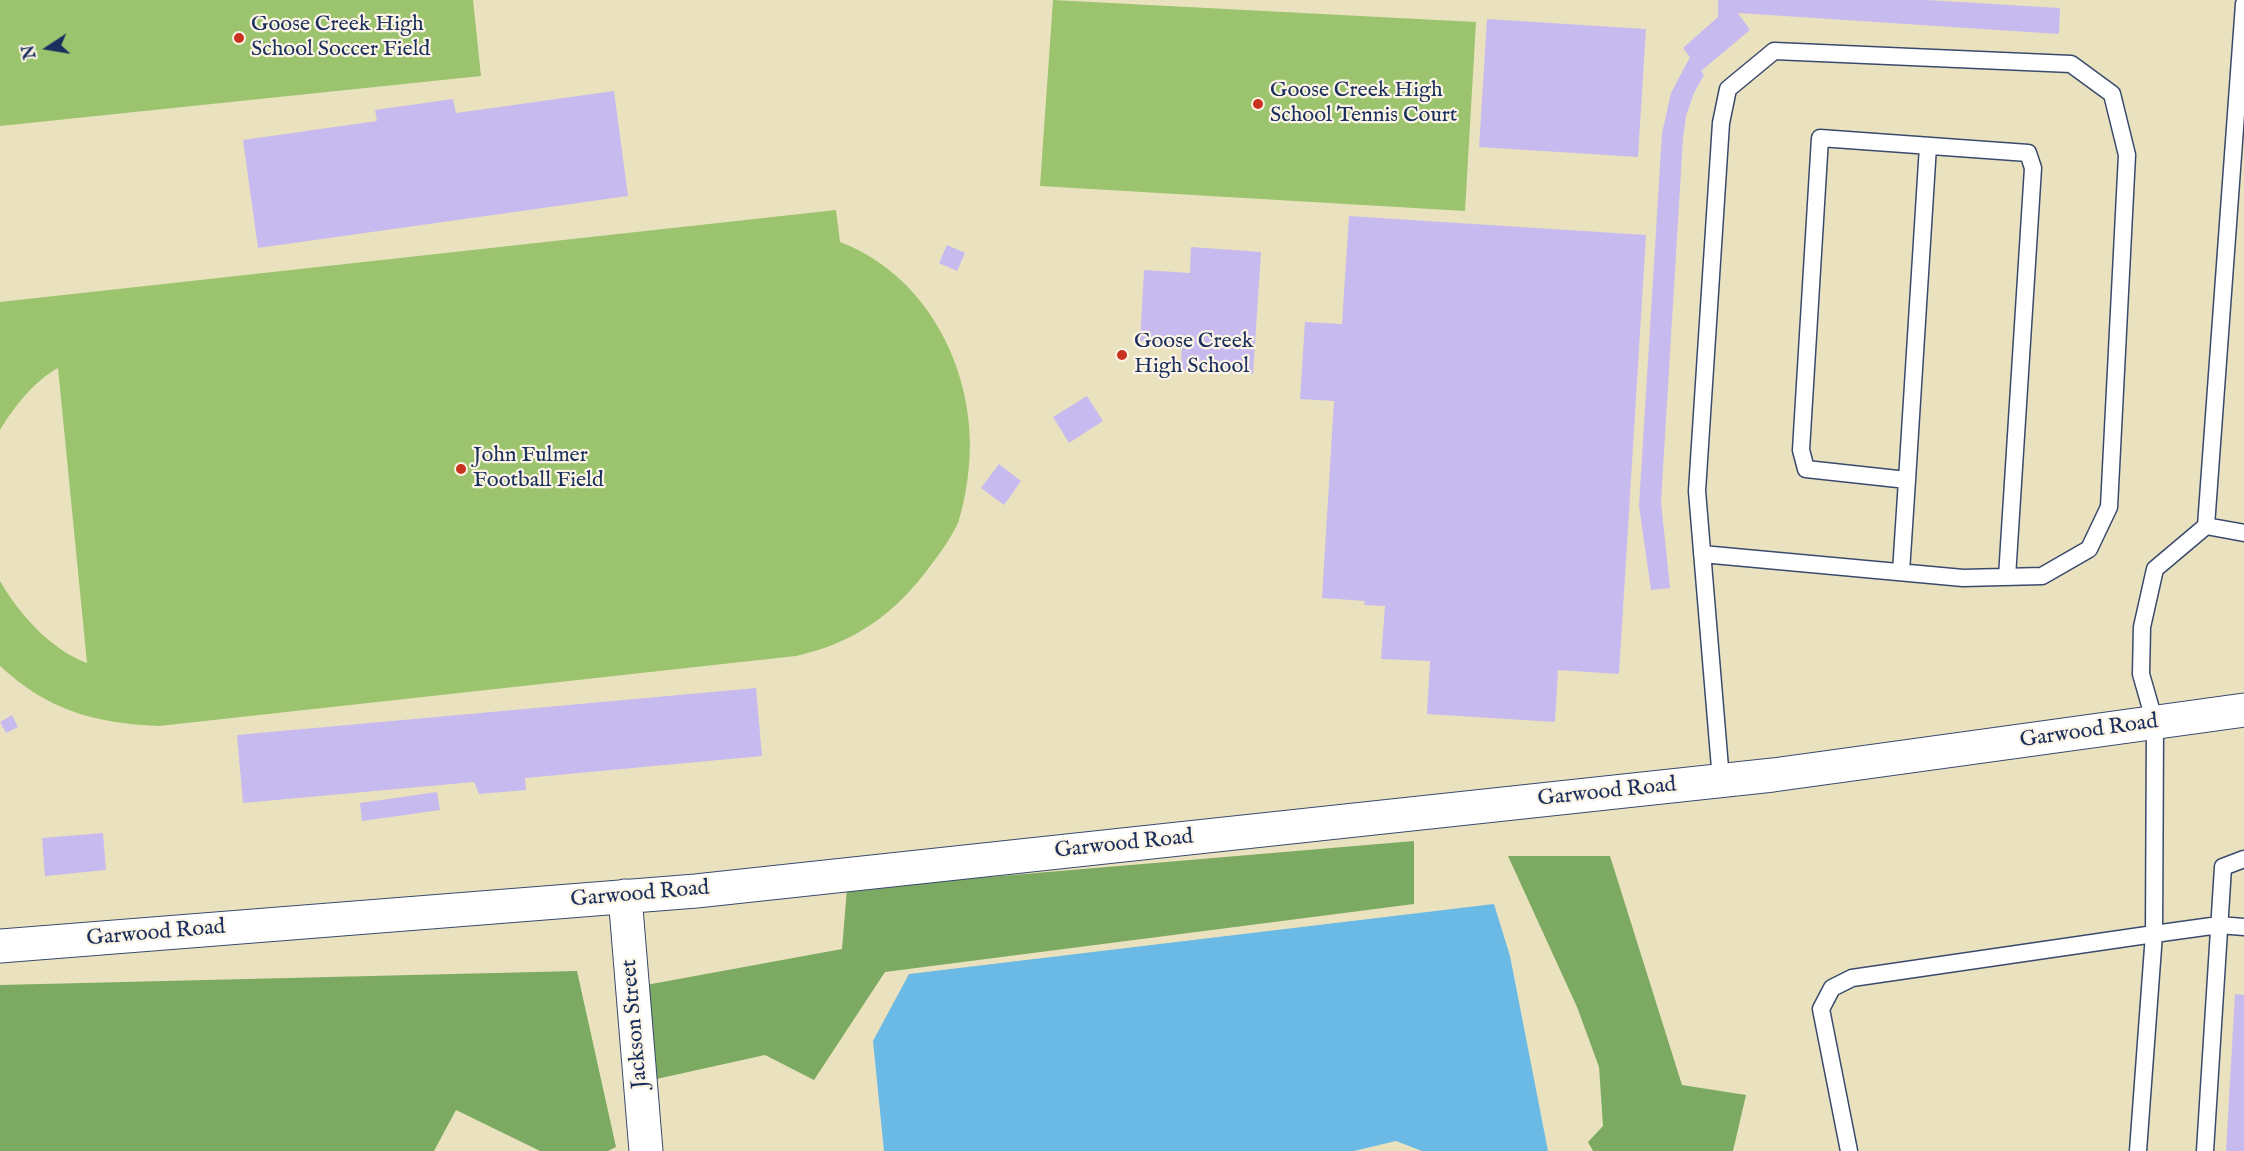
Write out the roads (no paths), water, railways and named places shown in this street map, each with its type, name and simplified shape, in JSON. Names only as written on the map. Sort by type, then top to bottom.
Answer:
[{"type":"street","name":"Garwood Road","points":[[0,946],[708,889],[1720,780],[2244,711]]},
{"type":"street","name":"Jackson Street","points":[[625,896],[646,1151]]},
{"type":"lane","points":[[2138,1151],[2154,934],[2155,723],[2141,674],[2142,627],[2155,569],[2206,526],[2244,4]]},
{"type":"lane","points":[[1702,554],[1963,578],[2042,576],[2089,549],[2109,507],[2127,155],[2112,94],[2071,64],[1774,51],[1728,89],[1721,123],[1697,491],[1702,554],[1720,780]]},
{"type":"lane","points":[[1907,480],[1806,469],[1801,450],[1820,138],[2028,153],[2032,168],[2007,577]]},
{"type":"lane","points":[[1901,572],[1928,146]]},
{"type":"lane","points":[[2206,526],[2244,533]]},
{"type":"lane","points":[[2205,1151],[2223,867],[2244,859]]},
{"type":"lane","points":[[1849,1151],[1821,1009],[1832,988],[1852,978],[2219,925],[2244,927]]},
{"type":"water","points":[[1494,904],[1510,956],[1548,1151],[1422,1151],[1396,1141],[1354,1151],[884,1151],[873,1041],[909,974]]},
{"type":"place","name":"Goose Creek High School Soccer Field","points":[[239,38]]},
{"type":"place","name":"Goose Creek High School Tennis Court","points":[[1258,104]]},
{"type":"place","name":"Goose Creek High School","points":[[1122,355]]},
{"type":"place","name":"John Fulmer Football Field","points":[[461,469]]}]
